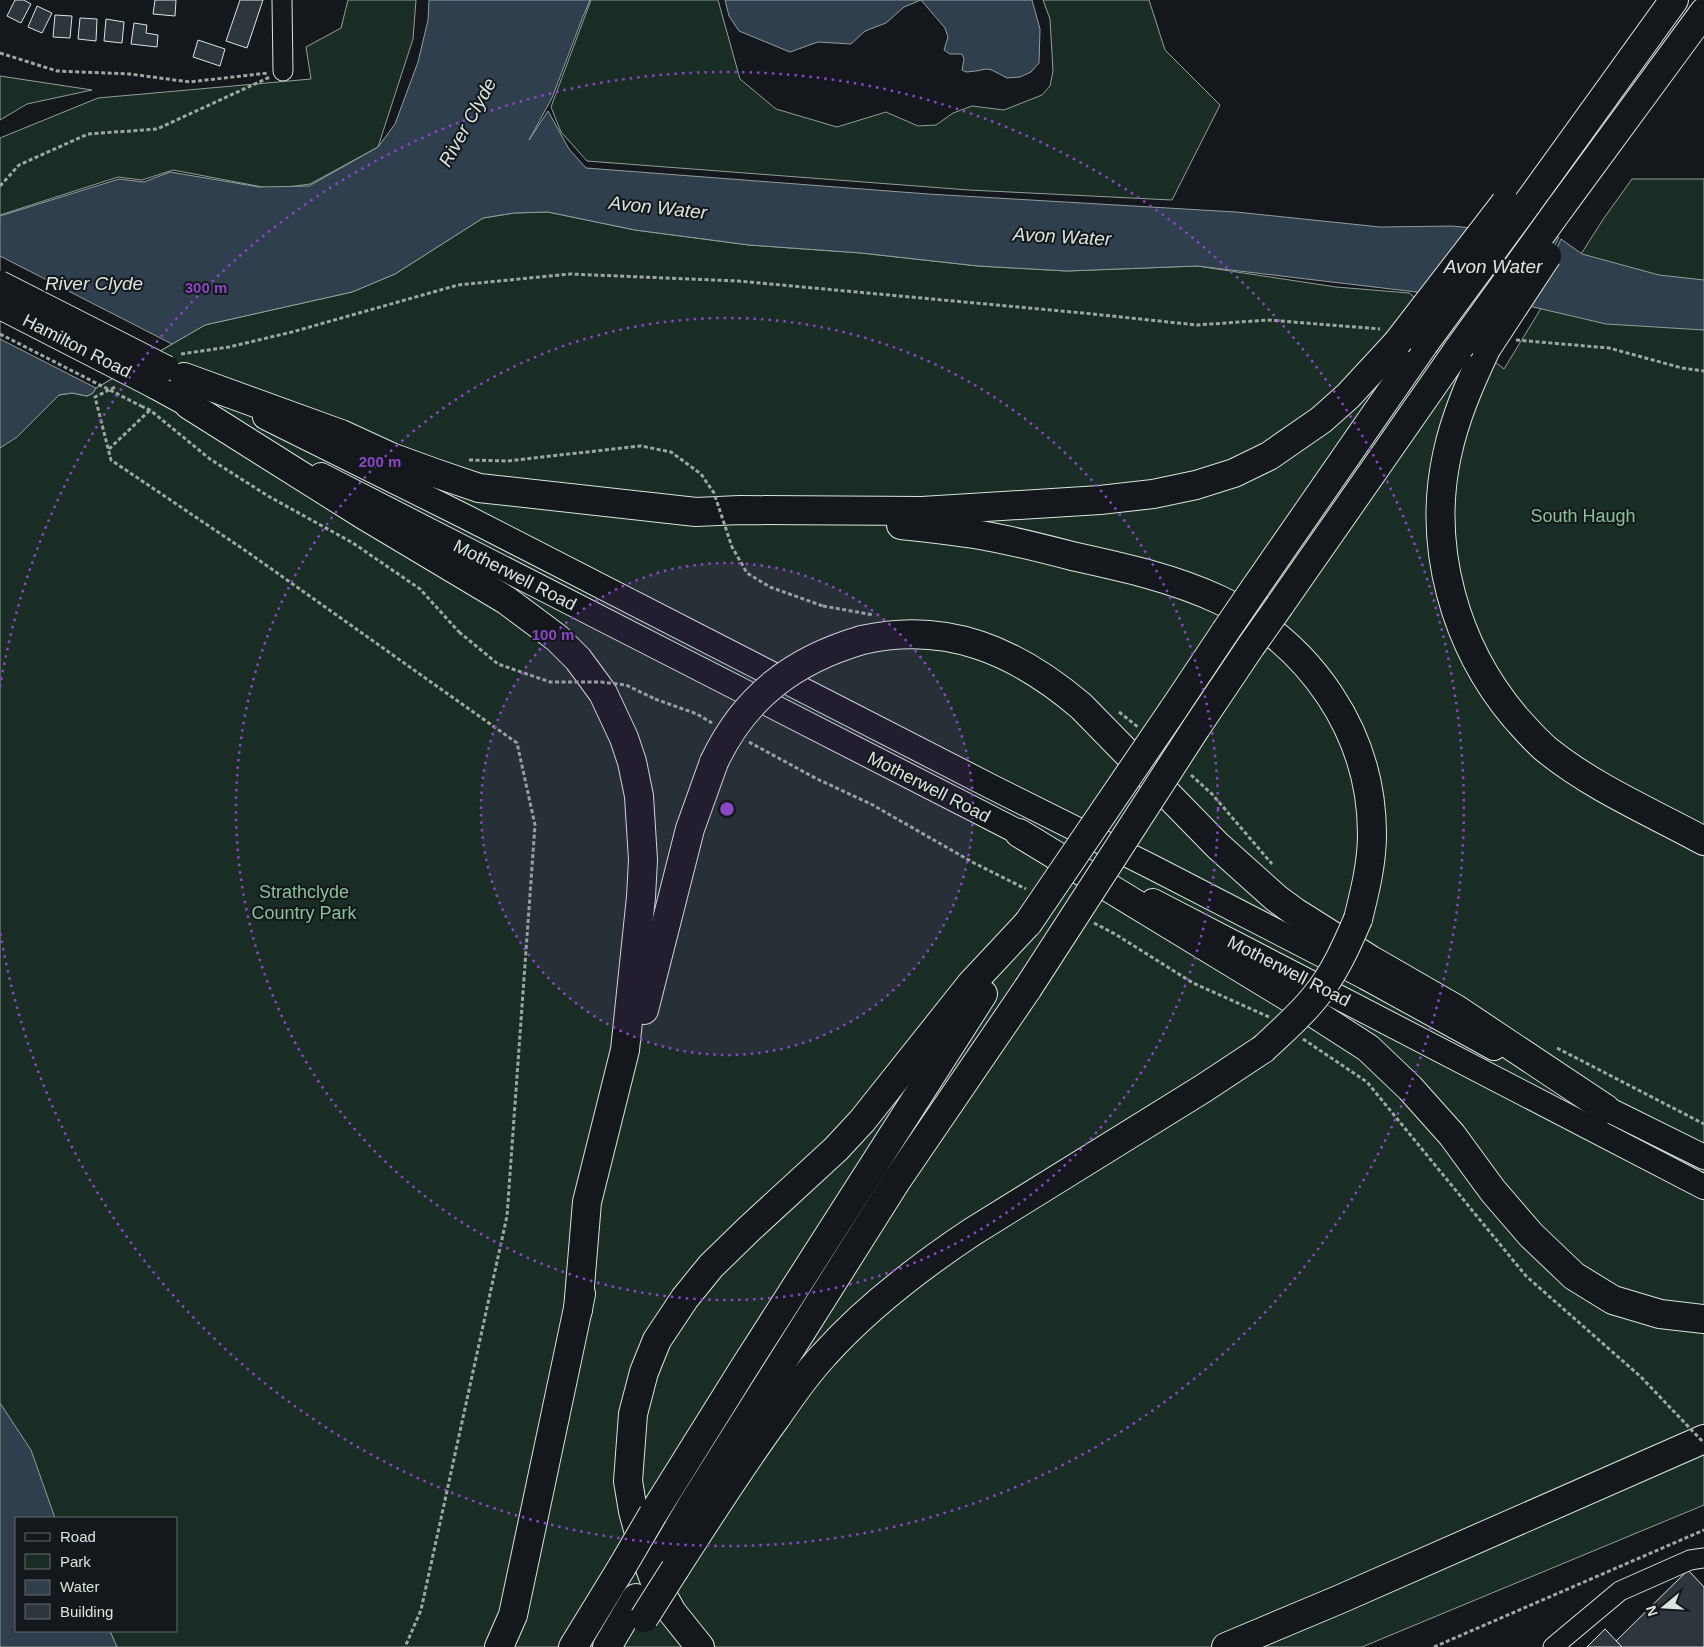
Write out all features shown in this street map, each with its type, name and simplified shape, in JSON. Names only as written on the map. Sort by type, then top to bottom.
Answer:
[{"type":"highway","points":[[168,377],[341,434],[391,456],[479,488],[696,512],[740,510],[931,510],[1100,500],[1153,494],[1196,485],[1234,473],[1269,456],[1321,420],[1348,396],[1391,336],[1516,203],[1674,0]]},
{"type":"highway","points":[[1704,12],[1569,208],[1486,349],[1467,389],[1455,424],[1446,457],[1441,500],[1445,568],[1454,604],[1465,636],[1479,665],[1500,698],[1524,728],[1546,749],[1604,789],[1704,839]]},
{"type":"highway","points":[[671,1559],[697,1496],[897,1180],[1028,988],[1251,646],[1459,348],[1569,208],[1704,20]]},
{"type":"highway","points":[[573,1647],[744,1368],[1028,923],[1255,588],[1424,344],[1516,203]]},
{"type":"highway","points":[[189,405],[362,514],[506,600],[557,638],[578,659],[602,693],[624,738],[632,762],[639,796],[643,860],[641,897],[625,1050],[587,1202],[578,1310]]},
{"type":"highway","points":[[607,1647],[640,1608],[671,1559],[822,1356],[874,1305],[935,1256],[1263,1049],[1295,1020],[1315,998],[1330,977],[1345,950],[1358,919],[1367,884],[1372,834],[1370,804],[1363,768],[1351,732],[1330,693],[1304,660],[1258,623],[1220,601],[1155,576],[991,537],[844,519],[740,510]]},
{"type":"highway","points":[[499,1647],[513,1615],[614,1134],[658,948],[690,829],[714,762],[726,739],[749,708],[779,680],[813,658],[862,640],[900,635],[925,635],[948,637],[980,644],[1024,665],[1060,688],[1081,706],[1218,846],[1276,898],[1371,960],[1456,1009],[1606,1109]]},
{"type":"highway","points":[[1019,833],[1295,1001],[1368,1048],[1410,1088],[1452,1135],[1493,1191],[1531,1235],[1574,1276],[1613,1300],[1660,1314],[1704,1319]]},
{"type":"highway","points":[[700,1647],[672,1612],[655,1582],[644,1552],[633,1511],[629,1457],[633,1414],[644,1372],[657,1340],[685,1298],[711,1266],[862,1121],[971,984],[1028,923]]},
{"type":"highway","points":[[1226,1647],[1704,1439]]},
{"type":"highway","points":[[627,1647],[640,1608]]},
{"type":"main road","name":"Hamilton Road","points":[[0,283],[168,377]]},
{"type":"main road","name":"Hamilton Road","points":[[0,307],[168,377]]},
{"type":"main road","name":"Motherwell Road","points":[[168,377],[189,405],[1704,1187]]},
{"type":"main road","name":"Motherwell Road","points":[[168,377],[455,512],[1152,867],[1365,977],[1606,1109],[1704,1157]]},
{"type":"street","points":[[282,0],[283,71]]},
{"type":"street","points":[[1553,1647],[1620,1591],[1690,1560],[1704,1558]]},
{"type":"path","points":[[0,53],[57,71],[130,74],[190,82],[283,71]]},
{"type":"path","points":[[0,186],[19,165],[88,134],[157,129],[283,71]]},
{"type":"path","points":[[229,347],[292,332],[458,285],[570,274],[738,281],[1197,325],[1268,320],[1391,336]]},
{"type":"path","points":[[0,334],[150,410],[210,458],[268,496],[353,543],[420,589],[459,632],[498,664],[550,682],[601,682],[626,685],[713,723]]},
{"type":"path","points":[[1511,340],[1609,348],[1682,368],[1704,371]]},
{"type":"path","points":[[108,449],[150,410]]},
{"type":"path","points":[[464,460],[507,461],[640,446],[670,452],[701,474],[714,493],[732,547],[747,573],[770,587],[823,606],[882,616]]},
{"type":"path","points":[[111,460],[249,554],[517,744],[535,825],[507,1216],[421,1610],[405,1647]]},
{"type":"path","points":[[1116,709],[1145,734]]},
{"type":"path","points":[[747,741],[817,779],[871,804],[974,863],[1027,890]]},
{"type":"path","points":[[1190,774],[1212,794],[1276,868]]},
{"type":"path","points":[[1089,921],[1115,934],[1193,983],[1272,1018]]},
{"type":"path","points":[[1296,1034],[1367,1082],[1526,1276],[1641,1377],[1704,1444]]},
{"type":"path","points":[[1556,1048],[1704,1124]]},
{"type":"path","points":[[1434,1647],[1704,1530]]},
{"type":"green space","points":[[348,0],[416,0],[413,39],[378,147],[310,184],[273,189],[173,170],[142,180],[118,177],[0,215],[0,138],[98,98],[311,79],[306,47],[341,28]]},
{"type":"green space","points":[[591,0],[718,0],[740,79],[776,109],[837,127],[886,112],[918,126],[936,125],[953,113],[972,106],[1004,110],[1042,95],[1050,86],[1053,71],[1050,19],[1043,0],[1149,0],[1165,50],[1220,105],[1172,200],[969,190],[587,161],[561,132],[551,107]]},
{"type":"green space","points":[[0,76],[92,90],[27,104],[0,120]]},
{"type":"green space","points":[[1632,179],[1704,179],[1704,1505],[1362,1647],[0,1647],[0,371],[59,395],[72,393],[87,396],[93,393],[96,388],[205,325],[352,292],[395,274],[483,218],[514,213],[548,212],[635,230],[749,245],[861,253],[978,266],[1067,271],[1197,266],[1336,287],[1409,293],[1504,369],[1540,310]]},
{"type":"water","name":"River Clyde","points":[[429,0],[590,0],[552,98],[529,140],[548,111],[569,149],[586,168],[928,194],[1236,212],[1380,227],[1452,226],[1559,237],[1526,305],[1197,266],[1067,271],[978,266],[861,253],[749,245],[635,230],[548,212],[514,213],[483,218],[395,274],[352,292],[205,325],[96,388],[93,393],[87,396],[72,393],[59,395],[17,437],[0,448],[0,216],[119,179],[144,182],[170,172],[259,187],[309,186],[378,147],[395,124],[418,62],[428,20]]},
{"type":"water","points":[[725,0],[921,0],[904,7],[886,23],[865,31],[851,44],[818,42],[790,52],[739,31],[729,16]]},
{"type":"water","points":[[921,0],[1032,0],[1040,29],[1039,63],[1031,72],[1020,77],[1007,78],[986,69],[966,72],[962,70],[964,59],[962,54],[950,54],[944,50],[948,37],[945,28]]},
{"type":"water","name":"Avon Water","points":[[1561,239],[1582,254],[1659,275],[1704,280],[1704,330],[1606,324],[1529,306]]},
{"type":"water","points":[[0,1403],[31,1450],[55,1517],[15,1517],[15,1632],[110,1632],[117,1647],[0,1647]]},
{"type":"pier","points":[[0,256],[172,344],[96,388],[0,339]]},
{"type":"building","points":[[15,0],[24,0],[31,4],[21,23],[7,16]]},
{"type":"building","points":[[155,0],[176,0],[175,16],[153,14]]},
{"type":"building","points":[[240,0],[263,0],[247,48],[226,41]]},
{"type":"building","points":[[37,6],[52,13],[42,33],[28,27]]},
{"type":"building","points":[[55,15],[72,16],[70,38],[53,37]]},
{"type":"building","points":[[80,18],[97,19],[96,41],[78,39]]},
{"type":"building","points":[[106,19],[124,22],[122,43],[104,41]]},
{"type":"building","points":[[134,23],[147,25],[146,33],[158,35],[157,47],[131,44]]},
{"type":"building","points":[[198,40],[225,49],[220,66],[193,57]]},
{"type":"building","points":[[1688,1570],[1704,1587],[1704,1647],[1622,1647],[1616,1641]]},
{"type":"building","points":[[1605,1629],[1622,1647],[1587,1647]]},
{"type":"park label","name":"South Haugh","points":[[1583,516]]},
{"type":"park label","name":"Strathclyde Country Park","points":[[304,902]]}]
